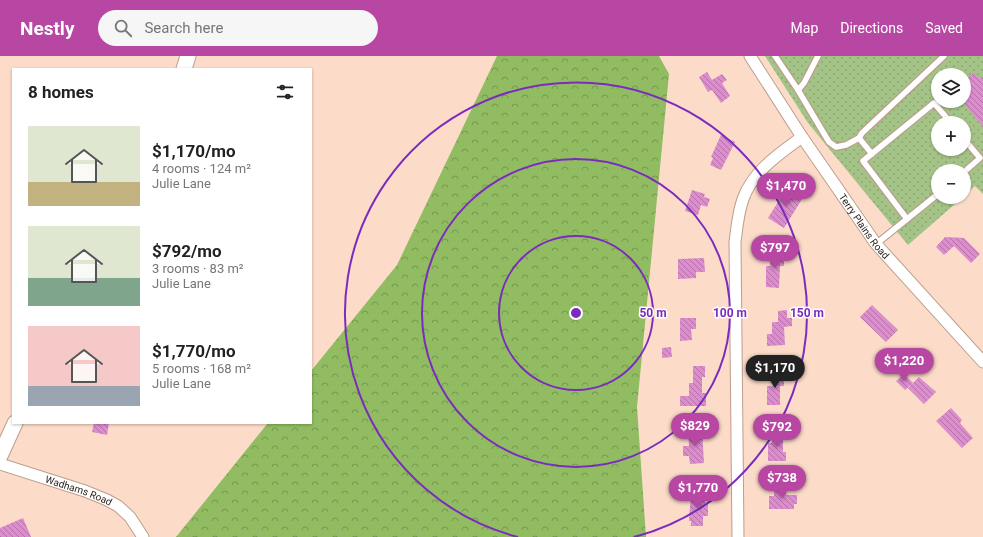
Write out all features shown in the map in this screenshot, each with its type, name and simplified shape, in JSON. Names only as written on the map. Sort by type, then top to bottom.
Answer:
[{"type":"street","points":[[184,68],[188,56]]},
{"type":"street","name":"Terry Plains Road","points":[[750,56],[802,137],[876,244],[983,362]]},
{"type":"street","points":[[738,537],[735,242],[738,214],[743,198],[759,172],[802,137]]},
{"type":"street","points":[[0,456],[15,424]]},
{"type":"street","name":"Wadhams Road","points":[[0,464],[107,500],[118,506],[130,517],[143,537]]},
{"type":"lane","points":[[775,56],[798,90],[828,142],[836,147],[846,146],[859,138],[862,133],[944,56]]},
{"type":"lane","points":[[798,90],[804,83],[818,56]]},
{"type":"lane","points":[[907,219],[862,161],[934,103],[945,116]]},
{"type":"lane","points":[[859,138],[872,154]]},
{"type":"lane","points":[[971,146],[982,158],[971,167]]},
{"type":"lane","points":[[876,244],[931,200]]},
{"type":"green space","points":[[497,56],[659,56],[669,74],[637,407],[646,537],[176,537],[267,424],[312,424],[312,370],[397,265]]},
{"type":"green space","points":[[765,56],[983,56],[983,194],[975,186],[971,190],[971,164],[931,164],[931,204],[955,204],[908,245],[808,123]]},
{"type":"building","points":[[707,72],[712,80],[722,74],[727,80],[722,83],[730,96],[721,103],[712,90],[708,92],[699,77]]},
{"type":"building","points":[[974,73],[980,79],[983,77],[983,127],[968,108],[971,108],[971,75]]},
{"type":"building","points":[[721,135],[735,142],[721,170],[710,165],[713,158],[711,157]]},
{"type":"building","points":[[788,186],[804,196],[784,228],[768,218]]},
{"type":"building","points":[[692,190],[705,194],[704,197],[710,199],[707,207],[701,205],[698,215],[685,211]]},
{"type":"building","points":[[945,237],[964,238],[980,254],[971,263],[954,246],[944,255],[936,247]]},
{"type":"building","points":[[771,250],[784,251],[784,266],[780,266],[779,288],[766,287],[766,266],[770,266]]},
{"type":"building","points":[[704,258],[705,272],[696,272],[696,278],[678,279],[678,259]]},
{"type":"building","points":[[872,305],[898,330],[886,342],[860,317]]},
{"type":"building","points":[[787,310],[787,318],[792,318],[792,326],[784,327],[785,345],[767,346],[767,334],[772,334],[772,322],[778,322],[778,311]]},
{"type":"building","points":[[680,318],[696,318],[696,329],[691,329],[692,340],[680,341]]},
{"type":"building","points":[[671,347],[672,357],[662,358],[662,348]]},
{"type":"building","points":[[693,366],[705,366],[705,377],[702,377],[702,393],[706,393],[706,406],[680,406],[680,396],[689,396],[689,383],[693,383]]},
{"type":"building","points":[[773,372],[784,372],[784,386],[780,386],[780,405],[767,405],[767,386],[773,386]]},
{"type":"building","points":[[904,374],[913,383],[905,390],[896,381]]},
{"type":"building","points":[[919,377],[936,392],[924,404],[908,388]]},
{"type":"building","points":[[951,408],[962,420],[960,423],[973,438],[962,448],[936,421]]},
{"type":"building","points":[[94,424],[109,424],[107,435],[92,432]]},
{"type":"building","points":[[702,429],[704,463],[690,464],[689,456],[683,456],[683,446],[689,446],[688,430]]},
{"type":"building","points":[[772,432],[783,432],[783,452],[786,452],[786,461],[768,461],[768,443],[772,443]]},
{"type":"building","points":[[774,486],[786,486],[786,495],[797,495],[797,504],[794,504],[794,509],[769,509],[769,496],[774,496]]},
{"type":"building","points":[[691,493],[705,493],[705,504],[708,504],[708,516],[703,516],[703,526],[691,526],[691,521],[689,521]]},
{"type":"building","points":[[23,518],[31,537],[0,537],[0,528]]}]
